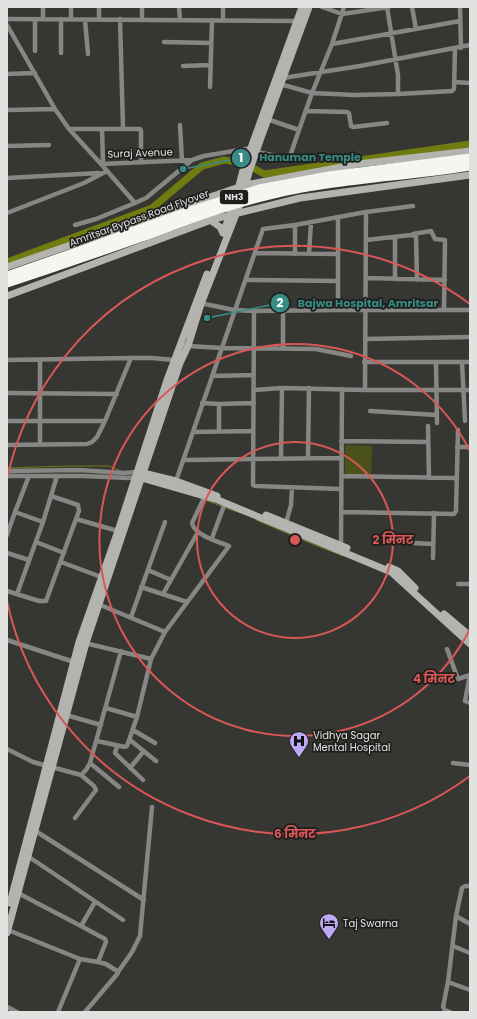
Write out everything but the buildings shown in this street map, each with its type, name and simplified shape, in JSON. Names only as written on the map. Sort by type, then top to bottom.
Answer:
[{"type":"highway","name":"Amritsar Bypass Road Flyover","points":[[7,276],[187,212],[259,189],[329,176],[470,158]]},
{"type":"highway","name":"Amritsar Bypass Road Flyover","points":[[7,283],[49,270],[195,217],[267,196],[305,187],[470,166]]},
{"type":"street","points":[[43,7],[43,19]]},
{"type":"street","points":[[71,7],[71,19]]},
{"type":"street","points":[[98,7],[99,19]]},
{"type":"street","points":[[142,7],[142,20]]},
{"type":"street","points":[[179,7],[180,20]]},
{"type":"street","points":[[223,7],[223,20]]},
{"type":"street","points":[[253,153],[280,80],[302,7]]},
{"type":"street","points":[[199,303],[233,214],[246,172],[280,80],[309,7]]},
{"type":"street","points":[[322,7],[342,14],[388,7],[398,75],[398,94]]},
{"type":"street","points":[[253,153],[288,158],[290,156],[312,93],[332,44],[344,7]]},
{"type":"street","points":[[412,7],[416,29]]},
{"type":"street","points":[[460,7],[461,48]]},
{"type":"street","points":[[7,18],[297,21]]},
{"type":"street","points":[[35,19],[35,51]]},
{"type":"street","points":[[61,19],[62,53]]},
{"type":"street","points":[[120,19],[123,128]]},
{"type":"street","points":[[85,20],[88,54]]},
{"type":"street","points":[[210,87],[212,20]]},
{"type":"street","points":[[332,44],[460,21]]},
{"type":"street","name":"Suraj Avenue","points":[[7,25],[55,109],[70,129],[102,164],[182,161],[192,160],[204,156],[253,153]]},
{"type":"street","points":[[164,42],[211,43]]},
{"type":"street","points":[[280,80],[396,60],[470,45]]},
{"type":"street","points":[[280,80],[312,93],[355,95],[452,91],[454,90],[455,49]]},
{"type":"street","points":[[183,66],[211,65]]},
{"type":"street","points":[[7,74],[35,73]]},
{"type":"street","points":[[454,82],[470,83]]},
{"type":"street","points":[[7,110],[55,109]]},
{"type":"street","points":[[306,111],[347,112],[349,113],[351,126],[387,123]]},
{"type":"street","points":[[267,118],[300,130]]},
{"type":"street","points":[[180,125],[182,161]]},
{"type":"street","points":[[70,129],[139,128],[141,131],[141,162]]},
{"type":"street","points":[[102,129],[102,164],[135,203]]},
{"type":"street","points":[[7,146],[49,145]]},
{"type":"street","points":[[7,267],[242,186],[358,164],[470,151]]},
{"type":"street","points":[[75,225],[96,219],[146,198],[192,160]]},
{"type":"street","points":[[7,213],[84,183],[107,171]]},
{"type":"street","points":[[246,172],[255,179],[263,181]]},
{"type":"street","points":[[221,193],[232,186],[246,172]]},
{"type":"street","points":[[7,178],[102,173]]},
{"type":"street","points":[[7,296],[210,220],[300,198],[470,175]]},
{"type":"street","points":[[176,481],[234,310],[256,253],[263,229],[413,206]]},
{"type":"street","points":[[365,390],[366,212]]},
{"type":"street","points":[[49,767],[66,715],[82,642],[101,576],[180,363],[184,345],[223,233],[233,214]]},
{"type":"street","points":[[338,217],[338,310]]},
{"type":"street","points":[[210,220],[220,227],[223,233]]},
{"type":"street","points":[[309,254],[311,222]]},
{"type":"street","points":[[295,225],[296,254]]},
{"type":"street","points":[[366,240],[431,231],[434,239],[445,239],[444,310]]},
{"type":"street","points":[[413,234],[417,238],[416,280]]},
{"type":"street","points":[[395,237],[395,279]]},
{"type":"street","points":[[256,253],[338,254]]},
{"type":"street","points":[[366,278],[445,280]]},
{"type":"street","points":[[246,280],[338,281]]},
{"type":"street","points":[[199,303],[234,310],[254,311],[470,310]]},
{"type":"street","points":[[254,311],[253,484],[254,486],[341,490]]},
{"type":"street","points":[[283,311],[283,348]]},
{"type":"street","points":[[365,339],[470,337]]},
{"type":"street","points":[[184,345],[222,348],[316,349],[352,356]]},
{"type":"street","points":[[118,972],[106,964],[80,959],[7,931],[15,892],[49,767],[74,662],[98,604],[124,534],[139,475],[174,360],[184,345]]},
{"type":"street","points":[[7,445],[87,444],[92,442],[97,437],[105,421],[131,358]]},
{"type":"street","points":[[7,360],[152,358],[174,360]]},
{"type":"street","points":[[40,360],[40,444]]},
{"type":"street","points":[[364,362],[470,362]]},
{"type":"street","points":[[436,362],[437,423]]},
{"type":"street","points":[[462,362],[464,390],[467,400],[464,413],[465,421]]},
{"type":"street","points":[[212,376],[254,375]]},
{"type":"street","points":[[254,390],[282,388],[436,391],[470,390]]},
{"type":"street","points":[[281,458],[282,388]]},
{"type":"street","points":[[308,457],[309,388]]},
{"type":"street","points":[[341,545],[342,389]]},
{"type":"street","points":[[7,393],[117,394]]},
{"type":"street","points":[[202,403],[254,403]]},
{"type":"street","points":[[219,404],[219,431]]},
{"type":"street","points":[[370,411],[437,415]]},
{"type":"street","points":[[464,413],[470,413]]},
{"type":"street","points":[[7,421],[105,421]]},
{"type":"street","points":[[428,426],[429,478]]},
{"type":"street","points":[[341,512],[434,513],[451,515],[456,513],[458,430]]},
{"type":"street","points":[[193,432],[253,431]]},
{"type":"street","points":[[341,442],[428,442]]},
{"type":"street","points":[[457,447],[470,447]]},
{"type":"street","points":[[184,460],[308,457],[341,458]]},
{"type":"street","points":[[7,471],[79,470],[124,473],[176,481],[286,522],[341,545],[398,572],[470,636]]},
{"type":"street","points":[[7,476],[128,478],[139,475],[225,503],[391,572],[470,644]]},
{"type":"street","points":[[7,534],[29,476]]},
{"type":"street","points":[[17,594],[43,522],[57,476]]},
{"type":"street","points":[[342,476],[457,478]]},
{"type":"street","points":[[286,522],[291,505],[292,488]]},
{"type":"street","points":[[7,591],[39,601],[46,601],[79,511],[78,505],[51,496]]},
{"type":"street","points":[[97,741],[126,747],[133,730],[151,658],[165,632],[229,546],[198,532],[193,527],[192,524],[204,496]]},
{"type":"street","points":[[212,538],[225,503]]},
{"type":"street","points":[[15,512],[43,522]]},
{"type":"street","points":[[433,558],[434,513]]},
{"type":"street","points":[[76,520],[118,531]]},
{"type":"street","points":[[131,617],[165,522]]},
{"type":"street","points":[[163,594],[198,532]]},
{"type":"street","points":[[36,542],[64,553]]},
{"type":"street","points":[[413,543],[433,544]]},
{"type":"street","points":[[7,553],[29,560]]},
{"type":"street","points":[[60,562],[101,576]]},
{"type":"street","points":[[148,570],[171,580]]},
{"type":"street","points":[[458,584],[470,584]]},
{"type":"street","points":[[142,587],[188,602]]},
{"type":"street","points":[[98,604],[165,632]]},
{"type":"street","points":[[7,640],[74,662]]},
{"type":"street","points":[[82,642],[151,658]]},
{"type":"street","points":[[447,649],[458,679],[470,675],[465,702],[470,703]]},
{"type":"street","points":[[81,775],[90,764],[121,652]]},
{"type":"street","points":[[106,708],[136,717]]},
{"type":"street","points":[[66,715],[101,724]]},
{"type":"street","points":[[133,730],[155,742]]},
{"type":"street","points":[[130,740],[156,761]]},
{"type":"street","points":[[117,746],[115,753],[143,780]]},
{"type":"street","points":[[7,749],[27,760],[81,775],[94,786],[96,790],[75,818]]},
{"type":"street","points":[[130,768],[144,751]]},
{"type":"street","points":[[452,763],[470,765]]},
{"type":"street","points":[[90,764],[119,787]]},
{"type":"street","points":[[85,1012],[118,972],[132,952],[140,936],[152,807]]},
{"type":"street","points":[[32,829],[144,900]]},
{"type":"street","points":[[25,854],[122,920]]},
{"type":"street","points":[[450,1012],[442,1007],[448,982],[456,916],[462,888],[465,886],[470,886]]},
{"type":"street","points":[[7,915],[9,903],[15,892]]},
{"type":"street","points":[[15,892],[106,940],[98,962]]},
{"type":"street","points":[[82,926],[95,902]]},
{"type":"street","points":[[456,916],[470,924]]},
{"type":"street","points":[[453,946],[470,953]]},
{"type":"street","points":[[58,1012],[80,959]]},
{"type":"street","points":[[448,982],[470,990]]},
{"type":"street","points":[[7,1007],[17,1012]]},
{"type":"green space","points":[[345,445],[372,446],[371,478],[345,477]]},
{"type":"waterway","points":[[7,262],[152,208],[202,166],[224,160],[244,163],[264,174],[470,144]]},
{"type":"waterway","points":[[7,468],[109,466],[121,471]]},
{"type":"waterway","points":[[205,500],[221,506]]},
{"type":"waterway","points":[[226,508],[244,514]]},
{"type":"waterway","points":[[256,520],[343,556]]},
{"type":"place","name":"Hanuman Temple","points":[[183,169]]},
{"type":"place","name":"Bajwa Hospital, Amritsar","points":[[207,318]]},
{"type":"place","name":"Vidhya Sagar Mental Hospital","points":[[299,758]]},
{"type":"place","name":"Taj Swarna","points":[[329,940]]}]
